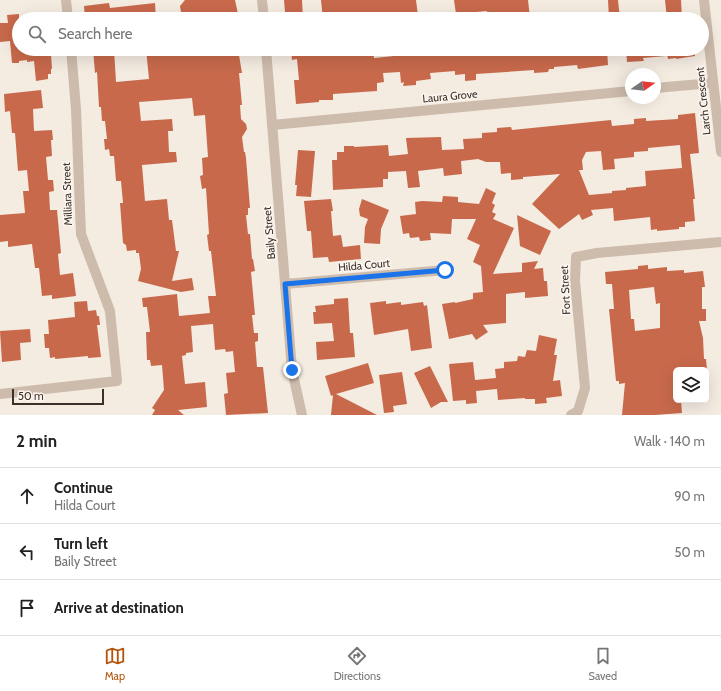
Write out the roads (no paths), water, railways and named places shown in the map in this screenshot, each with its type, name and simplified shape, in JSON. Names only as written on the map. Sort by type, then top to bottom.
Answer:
[{"type":"street","points":[[66,0],[67,12]]},
{"type":"street","points":[[262,0],[263,12]]},
{"type":"street","name":"Larch Crescent","points":[[704,0],[705,12]]},
{"type":"street","name":"Larch Crescent","points":[[709,46],[721,152]]},
{"type":"street","name":"Milliara Street","points":[[0,394],[117,382],[110,311],[81,234],[76,109],[72,56]]},
{"type":"street","name":"Baily Street","points":[[267,56],[292,370],[302,415]]},
{"type":"street","points":[[661,87],[713,83]]},
{"type":"street","name":"Laura Grove","points":[[272,125],[625,92]]},
{"type":"street","name":"Fort Street","points":[[571,415],[578,411],[585,388],[575,280],[576,257],[721,242]]},
{"type":"street","name":"Hilda Court","points":[[285,284],[445,270]]}]
